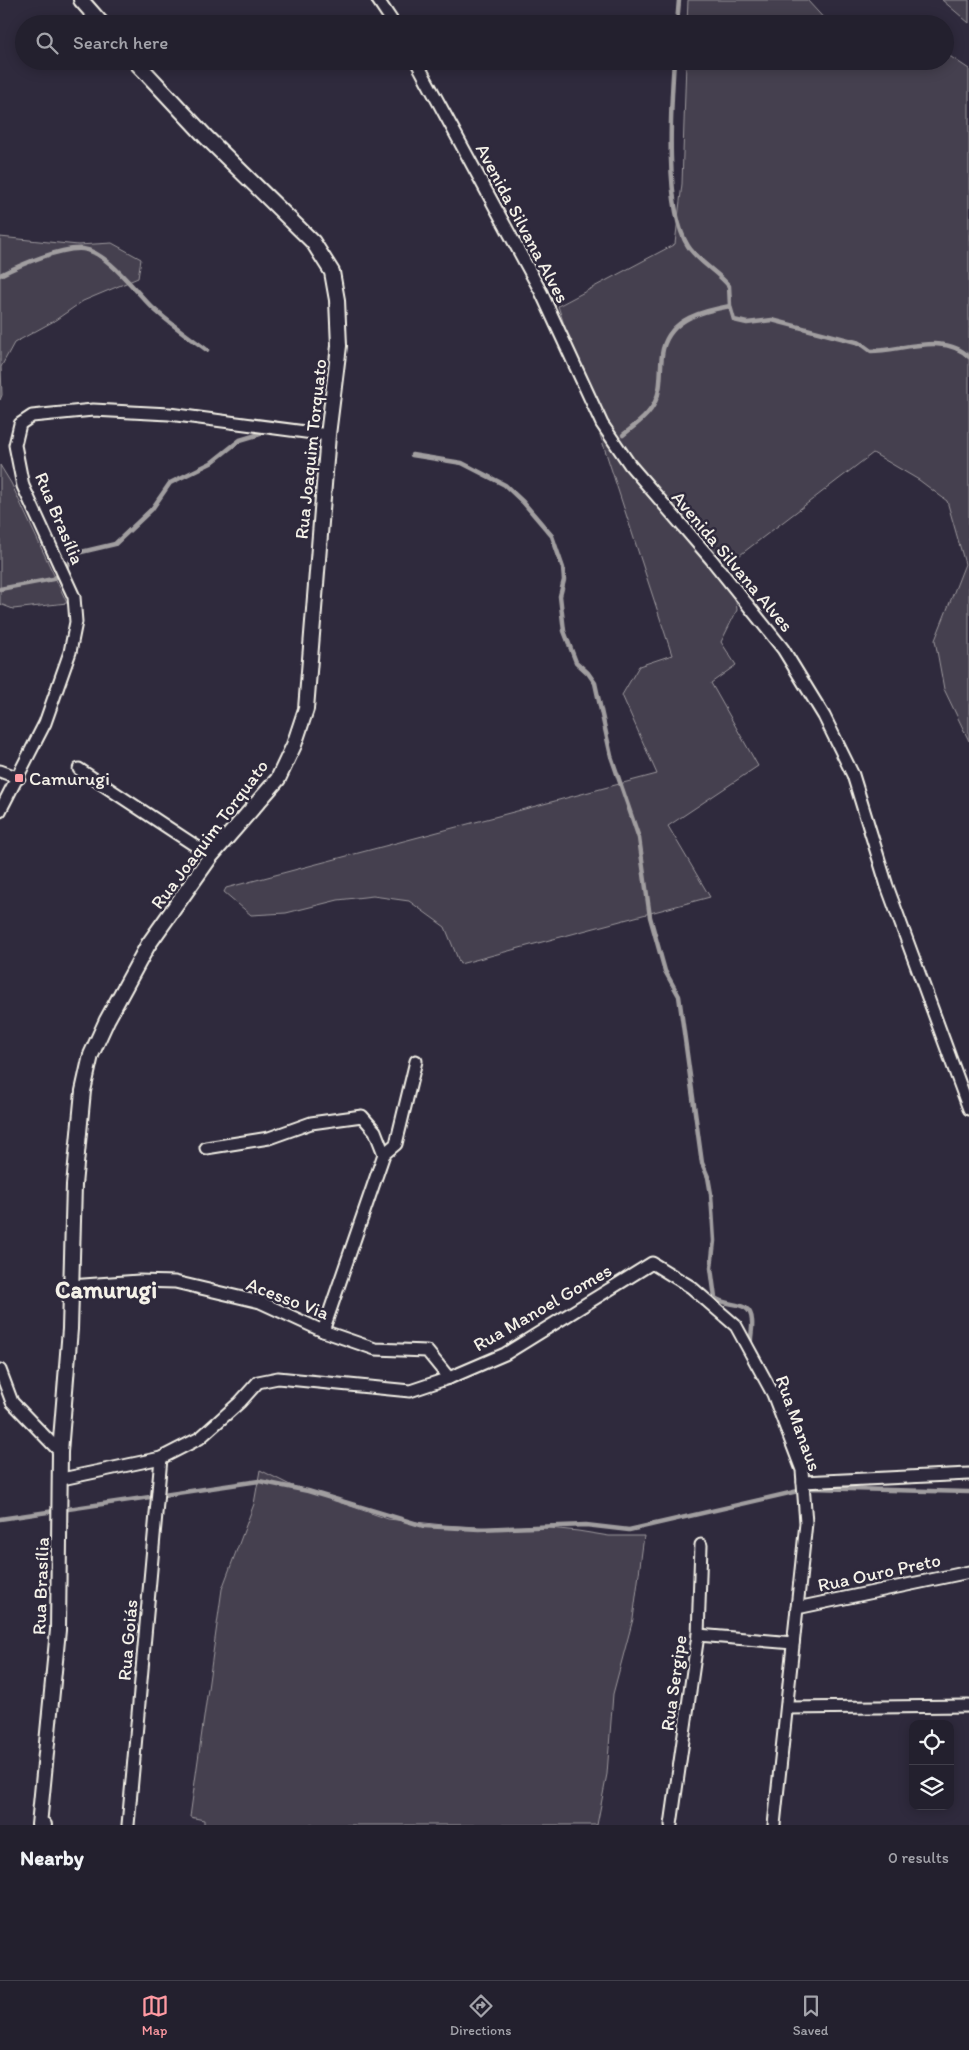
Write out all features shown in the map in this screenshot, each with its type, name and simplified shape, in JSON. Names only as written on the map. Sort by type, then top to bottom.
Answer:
[{"type":"street","points":[[81,0],[94,15]]},
{"type":"street","points":[[378,0],[388,15]]},
{"type":"street","name":"Rua Joaquim Torquato","points":[[60,1452],[70,1329],[74,1185],[84,1091],[91,1056],[107,1020],[148,945],[211,856],[278,778],[294,745],[306,709],[328,435],[339,346],[337,300],[332,272],[313,242],[206,137],[143,70]]},
{"type":"street","name":"Avenida Silvana Alves","points":[[421,70],[541,292],[602,424],[630,465],[711,559],[783,649],[824,716],[852,775],[887,886],[969,1110]]},
{"type":"street","name":"Rua Brasília","points":[[0,811],[19,778],[46,723],[70,652],[76,622],[74,597],[23,486],[16,445],[20,424],[32,416],[93,410],[169,414],[328,435]]},
{"type":"street","points":[[79,769],[211,856]]},
{"type":"street","points":[[0,771],[19,778]]},
{"type":"street","points":[[323,1331],[384,1154],[396,1144],[416,1061]]},
{"type":"street","points":[[206,1148],[269,1138],[311,1123],[362,1116],[375,1131],[384,1154]]},
{"type":"street","name":"Rua Manoel Gomes","points":[[62,1480],[161,1458],[200,1438],[240,1402],[258,1382],[278,1378],[410,1391],[449,1378],[505,1354],[652,1263]]},
{"type":"street","name":"Rua Manaus","points":[[652,1263],[691,1288],[736,1326],[773,1394],[802,1470],[806,1523],[774,1825]]},
{"type":"street","name":"Acesso Via","points":[[70,1286],[139,1281],[175,1282],[260,1302],[323,1331],[375,1349],[427,1351],[449,1378]]},
{"type":"street","points":[[0,1370],[12,1402],[60,1452]]},
{"type":"street","name":"Rua Brasília","points":[[38,1825],[58,1630],[62,1480],[60,1452]]},
{"type":"street","name":"Rua Goiás","points":[[128,1825],[161,1458]]},
{"type":"street","points":[[803,1482],[969,1474]]},
{"type":"street","name":"Rua Sergipe","points":[[671,1825],[698,1635],[702,1545]]},
{"type":"street","name":"Rua Ouro Preto","points":[[797,1608],[969,1572]]},
{"type":"street","points":[[698,1635],[793,1643]]},
{"type":"street","points":[[787,1708],[969,1706]]},
{"type":"street","points":[[38,1825],[44,1825]]},
{"type":"shaded area","points":[[688,0],[807,0],[821,15],[687,15]]},
{"type":"shaded area","points":[[942,0],[969,0],[969,23]]},
{"type":"shaded area","points":[[954,59],[969,69],[969,741],[944,689],[935,640],[965,564],[947,501],[919,480],[873,453],[723,568],[736,601],[737,610],[721,642],[736,665],[711,683],[758,766],[668,826],[710,897],[460,964],[445,927],[409,901],[373,896],[338,900],[286,913],[251,915],[224,892],[226,888],[657,774],[622,695],[639,666],[672,655],[558,306],[675,244],[682,184],[686,70],[954,70]]},
{"type":"shaded area","points":[[0,237],[78,245],[112,243],[141,259],[138,278],[83,301],[54,321],[14,343],[1,367],[2,395],[0,400]]},
{"type":"shaded area","points":[[0,465],[11,483],[67,603],[13,609],[0,604]]},
{"type":"shaded area","points":[[260,1470],[290,1485],[388,1519],[495,1528],[530,1526],[609,1536],[644,1536],[633,1619],[613,1694],[607,1774],[597,1825],[204,1825],[204,1820],[190,1817],[222,1589],[254,1504]]},
{"type":"waterway","points":[[678,15],[679,0]]},
{"type":"waterway","points":[[674,70],[671,129],[672,183],[680,229],[692,252],[729,286],[730,306],[734,320],[747,323],[772,320],[860,343],[871,351],[935,344],[959,350],[969,357]]},
{"type":"waterway","points":[[0,275],[29,262],[64,251],[83,249],[93,252],[112,265],[161,315],[207,350]]},
{"type":"waterway","points":[[623,435],[645,416],[655,402],[659,390],[663,349],[667,338],[673,330],[689,318],[709,310],[730,306]]},
{"type":"waterway","points":[[0,589],[53,579],[62,573],[77,553],[115,544],[152,509],[170,483],[211,463],[240,440],[260,434]]},
{"type":"waterway","points":[[412,455],[462,463],[505,485],[523,502],[552,536],[563,568],[564,580],[560,596],[564,631],[576,662],[588,673],[595,683],[611,756],[639,838],[650,917],[665,971],[679,996],[702,1163],[708,1177],[711,1194],[714,1241],[711,1268],[715,1298],[748,1310],[752,1321],[751,1345]]},
{"type":"waterway","points":[[784,1409],[795,1428],[804,1460]]},
{"type":"waterway","points":[[0,1519],[259,1481],[308,1491],[424,1526],[479,1529],[586,1525],[629,1530],[811,1488],[969,1492]]},
{"type":"place","name":"Camurugi","points":[[19,778]]},
{"type":"district","name":"Camurugi","points":[[106,1290]]}]
